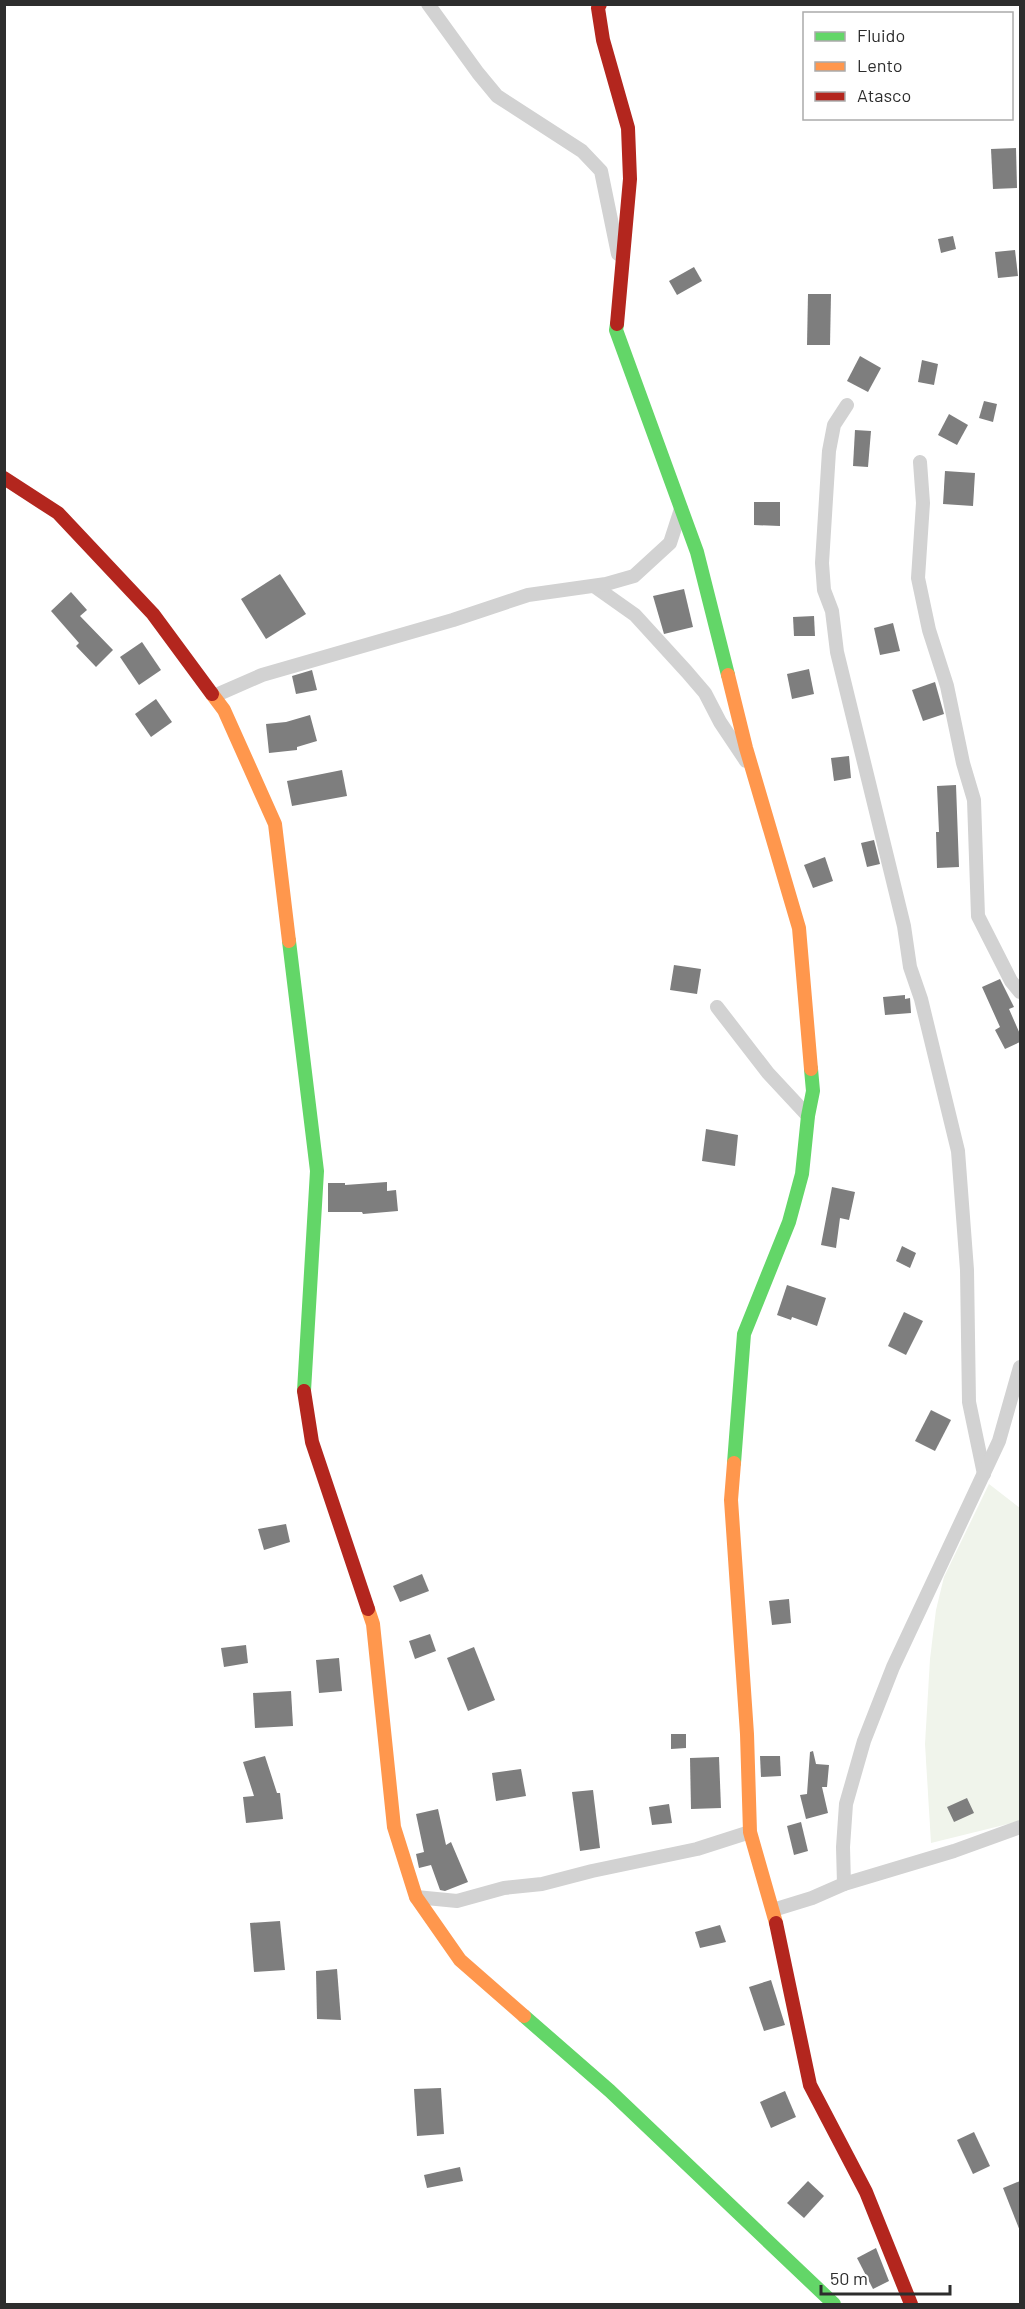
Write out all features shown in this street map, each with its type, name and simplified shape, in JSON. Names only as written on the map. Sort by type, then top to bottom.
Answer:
[{"type":"street","points":[[428,4],[478,74],[497,96],[582,151],[601,171],[621,270]]},
{"type":"street","points":[[600,4],[598,8],[603,40],[628,128],[630,179],[616,330],[697,552],[754,774],[799,928],[813,1091],[802,1174],[789,1222],[744,1334],[731,1500],[747,1734],[750,1832],[773,1910],[810,2085],[866,2192],[910,2304]]},
{"type":"street","points":[[847,405],[834,425],[828,451],[822,564],[824,590],[832,611],[837,652],[904,926],[910,967],[924,1010],[958,1151],[967,1270],[969,1402],[984,1474]]},
{"type":"street","points":[[920,462],[923,502],[918,578],[929,630],[947,686],[963,764],[974,800],[978,916],[1011,981],[1020,992]]},
{"type":"street","points":[[4,478],[58,513],[153,614],[224,710],[275,824],[317,1171],[303,1384],[312,1442],[373,1624],[394,1827],[416,1897],[460,1960],[610,2091],[834,2304]]},
{"type":"street","points":[[214,696],[262,675],[453,620],[528,595],[594,586],[634,576],[670,543],[681,509]]},
{"type":"street","points":[[594,586],[635,615],[705,693],[720,722],[754,774]]},
{"type":"street","points":[[717,1008],[768,1072],[808,1116]]},
{"type":"street","points":[[844,1884],[843,1847],[846,1804],[864,1741],[893,1667],[999,1441],[1020,1367]]},
{"type":"street","points":[[773,1910],[812,1898],[844,1884],[954,1851],[1020,1827]]},
{"type":"street","points":[[416,1897],[457,1901],[504,1888],[542,1884],[697,1849],[750,1832]]},
{"type":"shaded area","points":[[989,1484],[1020,1508],[1020,1821],[931,1843],[925,1744],[930,1659],[936,1610],[944,1577]]},
{"type":"building","points":[[1016,148],[1017,188],[993,189],[991,149]]},
{"type":"building","points":[[953,236],[956,249],[941,253],[938,239]]},
{"type":"building","points":[[1015,250],[1018,276],[998,278],[995,252]]},
{"type":"building","points":[[694,267],[702,281],[677,295],[669,281]]},
{"type":"building","points":[[808,294],[831,294],[830,345],[807,345]]},
{"type":"building","points":[[860,356],[881,368],[868,392],[847,381]]},
{"type":"building","points":[[922,360],[938,364],[934,385],[918,382]]},
{"type":"building","points":[[984,401],[997,404],[993,422],[979,418]]},
{"type":"building","points":[[949,414],[968,425],[957,445],[938,435]]},
{"type":"building","points":[[855,430],[871,431],[868,467],[853,466]]},
{"type":"building","points":[[945,471],[975,473],[973,506],[943,504]]},
{"type":"building","points":[[754,502],[780,502],[780,526],[754,525]]},
{"type":"building","points":[[280,574],[306,614],[266,639],[241,599]]},
{"type":"building","points":[[684,589],[693,627],[664,634],[653,596]]},
{"type":"building","points":[[71,592],[87,610],[80,616],[113,650],[96,667],[76,646],[79,643],[51,611]]},
{"type":"building","points":[[814,616],[815,636],[794,636],[793,617]]},
{"type":"building","points":[[893,623],[900,651],[880,655],[874,628]]},
{"type":"building","points":[[142,642],[161,670],[139,685],[120,657]]},
{"type":"building","points":[[809,669],[814,694],[792,699],[787,674]]},
{"type":"building","points":[[312,670],[317,690],[296,694],[292,676]]},
{"type":"building","points":[[935,682],[944,714],[923,721],[912,690]]},
{"type":"building","points":[[156,699],[172,722],[151,737],[135,714]]},
{"type":"building","points":[[310,715],[317,741],[297,747],[297,750],[269,753],[266,724],[286,722]]},
{"type":"building","points":[[849,756],[851,778],[834,781],[831,758]]},
{"type":"building","points":[[342,770],[347,796],[292,806],[287,781]]},
{"type":"building","points":[[956,785],[959,867],[937,868],[936,832],[939,832],[937,786]]},
{"type":"building","points":[[874,840],[880,864],[867,867],[861,843]]},
{"type":"building","points":[[825,857],[833,881],[813,888],[804,865]]},
{"type":"building","points":[[674,965],[701,969],[697,994],[670,990]]},
{"type":"building","points":[[1000,979],[1014,1007],[1009,1009],[1020,1034],[1020,1042],[1005,1049],[995,1030],[1000,1027],[982,987]]},
{"type":"building","points":[[905,995],[905,999],[910,998],[911,1013],[885,1015],[883,997]]},
{"type":"building","points":[[706,1129],[738,1135],[735,1166],[702,1161]]},
{"type":"building","points":[[387,1182],[387,1191],[396,1190],[398,1211],[363,1214],[362,1212],[328,1212],[328,1183],[345,1183],[345,1185]]},
{"type":"building","points":[[832,1187],[855,1192],[849,1220],[840,1218],[836,1248],[821,1245]]},
{"type":"building","points":[[902,1246],[916,1253],[910,1268],[896,1261]]},
{"type":"building","points":[[787,1285],[826,1298],[817,1326],[792,1317],[791,1320],[777,1315]]},
{"type":"building","points":[[904,1312],[923,1321],[906,1355],[888,1346]]},
{"type":"building","points":[[931,1410],[951,1420],[935,1451],[915,1441]]},
{"type":"building","points":[[286,1524],[290,1542],[264,1550],[258,1529]]},
{"type":"building","points":[[422,1574],[429,1591],[400,1602],[393,1586]]},
{"type":"building","points":[[789,1599],[791,1623],[772,1625],[769,1601]]},
{"type":"building","points":[[430,1634],[436,1651],[415,1659],[409,1641]]},
{"type":"building","points":[[246,1645],[248,1663],[224,1667],[221,1648]]},
{"type":"building","points":[[474,1647],[495,1700],[468,1711],[447,1658]]},
{"type":"building","points":[[339,1658],[342,1691],[319,1693],[316,1660]]},
{"type":"building","points":[[291,1691],[293,1726],[255,1728],[253,1693]]},
{"type":"building","points":[[671,1734],[686,1734],[686,1748],[671,1749]]},
{"type":"building","points":[[813,1751],[816,1764],[829,1765],[827,1787],[822,1787],[828,1813],[806,1819],[800,1795],[807,1794],[810,1752]]},
{"type":"building","points":[[265,1756],[277,1793],[280,1793],[283,1819],[246,1823],[243,1797],[254,1796],[243,1762]]},
{"type":"building","points":[[760,1756],[780,1756],[781,1776],[761,1777]]},
{"type":"building","points":[[719,1757],[721,1808],[691,1809],[690,1758]]},
{"type":"building","points":[[521,1769],[526,1796],[496,1801],[492,1773]]},
{"type":"building","points":[[593,1790],[600,1848],[580,1851],[572,1792]]},
{"type":"building","points":[[967,1798],[974,1813],[954,1822],[947,1807]]},
{"type":"building","points":[[669,1804],[672,1823],[652,1825],[649,1807]]},
{"type":"building","points":[[438,1809],[446,1845],[451,1842],[468,1882],[445,1891],[440,1890],[431,1865],[419,1868],[416,1854],[424,1852],[416,1814]]},
{"type":"building","points":[[801,1822],[808,1851],[794,1855],[787,1826]]},
{"type":"building","points":[[280,1921],[285,1970],[254,1972],[250,1923]]},
{"type":"building","points":[[720,1925],[726,1942],[700,1948],[695,1932]]},
{"type":"building","points":[[337,1969],[341,2020],[317,2019],[316,1971]]},
{"type":"building","points":[[771,1980],[785,2025],[764,2031],[749,1987]]},
{"type":"building","points":[[441,2088],[444,2134],[417,2136],[414,2089]]},
{"type":"building","points":[[785,2091],[796,2117],[771,2128],[760,2102]]},
{"type":"building","points":[[974,2132],[990,2166],[973,2174],[957,2140]]},
{"type":"building","points":[[460,2167],[463,2181],[427,2188],[424,2175]]},
{"type":"building","points":[[808,2181],[824,2196],[804,2218],[787,2203]]},
{"type":"building","points":[[1020,2181],[1020,2231],[1003,2188]]},
{"type":"building","points":[[876,2248],[889,2281],[873,2289],[857,2258]]},
{"type":"traffic: fast","points":[[617,324],[616,330],[697,552],[728,675]]},
{"type":"traffic: fast","points":[[289,941],[317,1171],[304,1391]]},
{"type":"traffic: fast","points":[[734,1463],[744,1334],[789,1222],[802,1174],[813,1091],[811,1069]]},
{"type":"traffic: fast","points":[[524,2016],[610,2091],[834,2304]]},
{"type":"traffic: slow","points":[[728,675],[746,748],[799,928],[811,1069]]},
{"type":"traffic: slow","points":[[212,694],[224,710],[275,824],[289,941]]},
{"type":"traffic: slow","points":[[734,1463],[731,1500],[747,1734],[750,1832],[776,1923]]},
{"type":"traffic: slow","points":[[368,1609],[373,1624],[394,1827],[416,1897],[460,1960],[524,2016]]},
{"type":"traffic: jam","points":[[600,4],[598,8],[603,40],[628,128],[630,179],[617,324]]},
{"type":"traffic: jam","points":[[4,478],[58,513],[153,614],[212,694]]},
{"type":"traffic: jam","points":[[304,1391],[312,1442],[368,1609]]},
{"type":"traffic: jam","points":[[776,1923],[810,2085],[866,2192],[911,2304]]}]
